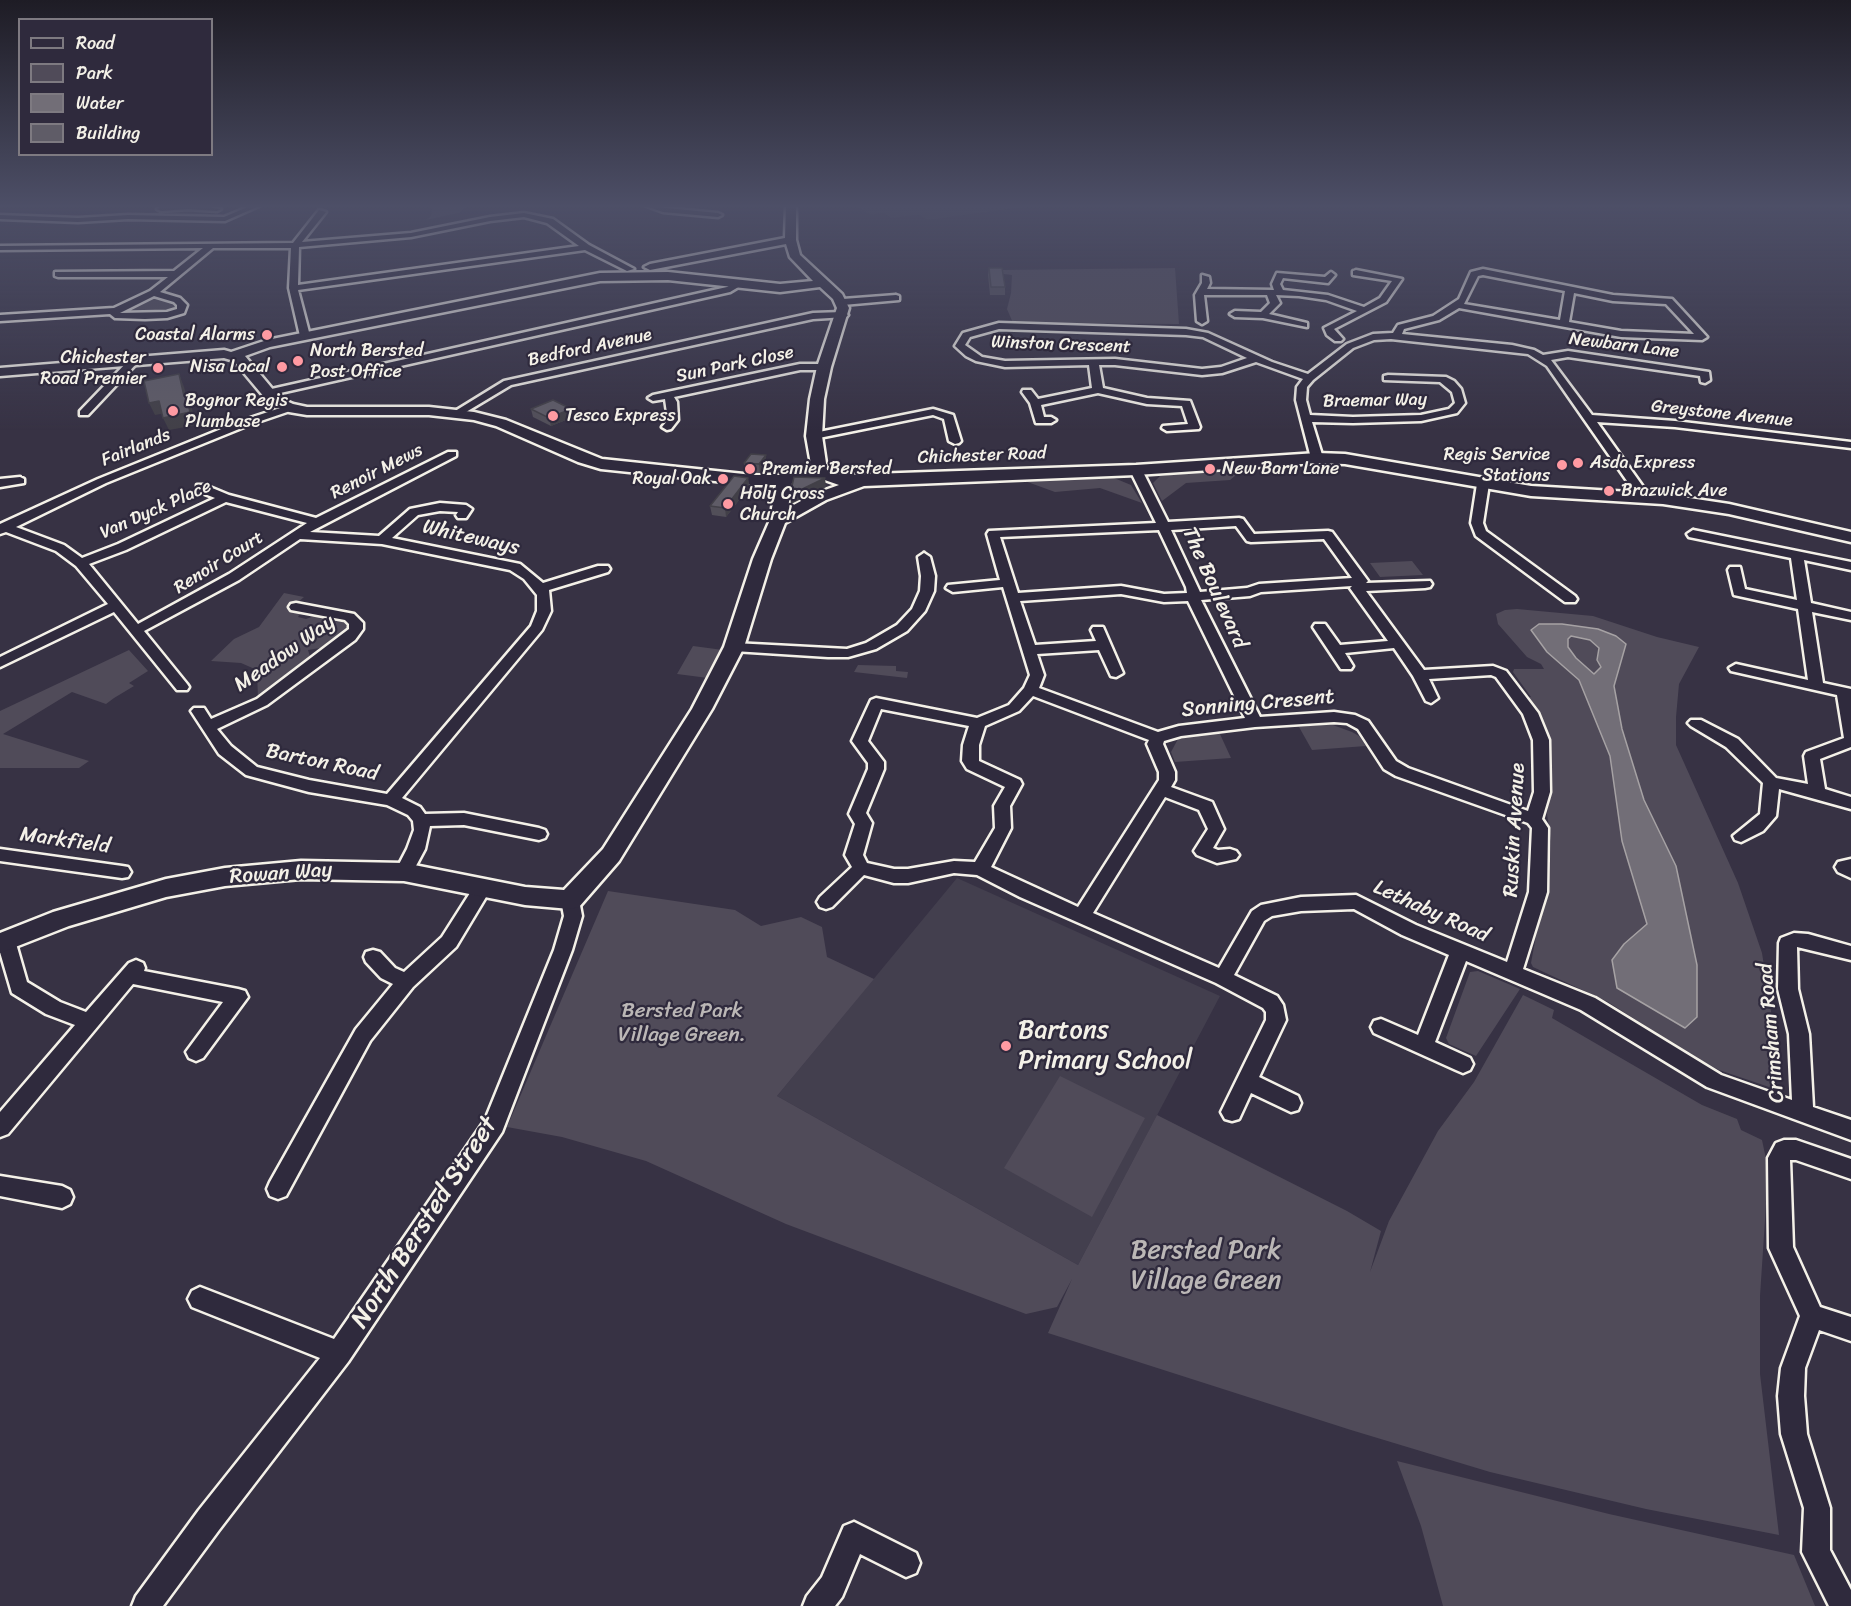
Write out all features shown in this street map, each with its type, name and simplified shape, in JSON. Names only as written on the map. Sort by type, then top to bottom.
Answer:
[{"type":"street","points":[[0,318],[115,311],[132,305],[153,293],[168,281]]},
{"type":"street","points":[[293,281],[305,336]]},
{"type":"street","points":[[293,288],[343,281]]},
{"type":"street","points":[[0,372],[132,363],[206,354],[235,356],[254,347],[582,281]]},
{"type":"street","points":[[728,281],[790,288],[824,283]]},
{"type":"street","points":[[820,473],[814,436],[817,399],[824,367],[843,308],[822,281]]},
{"type":"street","points":[[1202,321],[1199,295],[1203,292],[1206,281]]},
{"type":"street","points":[[1263,315],[1275,303],[1277,281]]},
{"type":"street","points":[[1338,339],[1329,331],[1330,326],[1383,300],[1397,281]]},
{"type":"street","points":[[1397,336],[1398,329],[1401,327],[1436,318],[1457,305],[1463,300],[1471,281]]},
{"type":"street","points":[[1457,305],[1621,334],[1702,337],[1669,301],[1635,300],[1592,294],[1526,281]]},
{"type":"street","points":[[267,393],[730,289],[741,283]]},
{"type":"street","points":[[1564,325],[1570,290]]},
{"type":"street","points":[[1203,292],[1275,292],[1322,297],[1357,307],[1363,311]]},
{"type":"street","points":[[115,311],[115,315],[145,316],[167,315],[181,310],[183,305],[177,300],[153,293]]},
{"type":"street","name":"Bedford Avenue","points":[[457,413],[508,383],[896,298]]},
{"type":"street","points":[[1235,314],[1263,315],[1304,325]]},
{"type":"street","name":"Winston Crescent","points":[[1255,359],[1231,368],[1202,372],[1115,362],[1005,363],[979,359],[960,346],[966,335],[999,326],[1169,330],[1205,335],[1255,359],[1309,378]]},
{"type":"street","points":[[1317,335],[1354,345]]},
{"type":"street","name":"Newbarn Lane","points":[[1309,378],[1354,345],[1373,337],[1397,336],[1512,348],[1544,358],[1568,354],[1620,361],[1705,374],[1705,380]]},
{"type":"street","name":"Chichester Road","points":[[235,356],[242,360],[275,401],[289,408],[307,411],[457,413],[501,423],[583,459],[601,464],[753,480],[785,480],[820,473],[840,480],[863,481],[1136,470],[1317,458],[1374,463],[1531,491],[1645,498],[1730,508],[1851,537]]},
{"type":"street","points":[[1544,358],[1556,370],[1645,498]]},
{"type":"street","points":[[1093,362],[1098,390]]},
{"type":"street","points":[[84,413],[132,363]]},
{"type":"street","name":"Sun Park Close","points":[[654,398],[800,367],[824,367]]},
{"type":"street","points":[[1309,378],[1302,387],[1301,400],[1317,458]]},
{"type":"street","name":"Braemar Way","points":[[1306,418],[1362,420],[1421,418],[1453,411],[1460,403],[1457,391],[1450,382],[1442,379],[1388,378]]},
{"type":"street","points":[[1035,403],[1098,390],[1147,401],[1186,403],[1195,428],[1167,428]]},
{"type":"street","points":[[1027,392],[1035,403],[1040,421],[1051,420]]},
{"type":"street","points":[[667,427],[673,420],[672,402],[668,395]]},
{"type":"street","name":"Fairlands","points":[[2,528],[102,481],[245,423],[289,408]]},
{"type":"street","points":[[814,436],[933,412],[949,417],[955,441]]},
{"type":"street","name":"Greystone Avenue","points":[[1589,418],[1675,424],[1851,445]]},
{"type":"street","name":"Renoir Mews","points":[[317,522],[452,454]]},
{"type":"street","name":"The Boulevard","points":[[1136,470],[1193,587],[1195,605],[1255,722]]},
{"type":"street","points":[[570,900],[611,855],[702,709],[734,647],[762,559],[778,520],[785,480]]},
{"type":"street","points":[[778,520],[820,497],[863,481]]},
{"type":"street","points":[[0,483],[20,482]]},
{"type":"street","points":[[1483,484],[1477,523],[1480,533],[1570,599]]},
{"type":"street","points":[[201,489],[225,498]]},
{"type":"street","name":"Van Dyck Place","points":[[81,563],[122,547],[225,498],[317,522]]},
{"type":"street","points":[[382,540],[414,512],[440,507],[466,509],[462,515]]},
{"type":"street","name":"Renoir Court","points":[[136,630],[234,577],[317,522]]},
{"type":"street","points":[[861,868],[854,855],[864,823],[857,814],[876,769],[876,762],[860,741],[876,703],[978,723],[1014,708],[1031,690],[1037,675],[993,534],[1239,522],[1251,538],[1328,535],[1396,644],[1420,675],[1431,698]]},
{"type":"street","points":[[2,528],[60,548],[81,563],[182,687]]},
{"type":"street","name":"Whiteways","points":[[298,535],[382,540],[497,562],[515,567],[541,588]]},
{"type":"street","points":[[1698,538],[1851,566]]},
{"type":"street","points":[[1797,555],[1816,686]]},
{"type":"street","points":[[734,647],[838,653],[861,651],[902,628],[918,611],[927,591],[928,576],[924,557]]},
{"type":"street","points":[[391,800],[537,627],[544,611],[544,595],[541,588],[603,569]]},
{"type":"street","points":[[1735,570],[1739,592],[1851,616]]},
{"type":"street","points":[[953,588],[1008,583]]},
{"type":"street","points":[[1013,597],[1121,590],[1164,598],[1250,592],[1259,588],[1425,584]]},
{"type":"street","points":[[0,663],[115,606]]},
{"type":"street","name":"Meadow Way","points":[[208,727],[262,702],[350,637],[356,629],[356,623],[349,617],[296,607]]},
{"type":"street","points":[[1320,627],[1346,666]]},
{"type":"street","points":[[1098,630],[1116,673]]},
{"type":"street","points":[[1336,650],[1396,644]]},
{"type":"street","points":[[1030,650],[1104,645]]},
{"type":"street","points":[[1736,668],[1847,693],[1851,739],[1812,756],[1817,792]]},
{"type":"street","name":"Ruskin Avenue","points":[[1420,675],[1493,670],[1501,674],[1508,680],[1530,713],[1541,740],[1542,792],[1534,819],[1540,828],[1538,892],[1513,972]]},
{"type":"street","points":[[1031,690],[1158,738]]},
{"type":"street","name":"Barton Road","points":[[199,711],[225,750],[252,771],[309,786],[391,800],[414,811],[421,820]]},
{"type":"street","name":"Sonning Cresent","points":[[1162,790],[1167,780],[1167,772],[1155,744],[1158,738],[1179,730],[1255,722],[1350,718],[1363,725],[1390,765],[1401,772],[1534,819]]},
{"type":"street","points":[[978,723],[971,745],[970,761],[973,765],[1014,784],[1002,806],[1003,828],[990,855],[980,869]]},
{"type":"street","points":[[1696,723],[1732,743],[1771,782],[1851,802]]},
{"type":"street","points":[[1741,836],[1757,827],[1768,816],[1771,782]]},
{"type":"street","points":[[1082,916],[1162,790],[1206,806],[1215,829],[1203,851],[1217,857],[1230,855]]},
{"type":"street","points":[[404,872],[416,849],[422,830],[421,820],[464,819],[539,834]]},
{"type":"street","name":"Markfield","points":[[0,855],[122,872]]},
{"type":"street","points":[[1851,865],[1845,867],[1851,872]]},
{"type":"street","points":[[861,868],[902,876],[954,867],[980,869],[1026,892],[1222,978],[1270,1002],[1276,1011],[1276,1020],[1232,1112]]},
{"type":"street","points":[[826,902],[861,868]]},
{"type":"street","name":"Rowan Way","points":[[3,941],[62,919],[166,888],[225,877],[301,870],[404,872],[525,896],[570,900]]},
{"type":"street","points":[[278,1190],[363,1035],[406,982],[449,942],[483,887]]},
{"type":"street","name":"North Bersted Street","points":[[146,1606],[209,1520],[339,1353],[494,1125],[563,950],[573,916],[570,900]]},
{"type":"street","name":"Lethaby Road","points":[[1222,978],[1258,916],[1267,910],[1301,904],[1356,902],[1398,925],[1588,1004],[1714,1081],[1851,1130]]},
{"type":"street","name":"Crimsham Road","points":[[1803,1113],[1798,1034],[1788,989],[1788,944],[1794,940],[1808,941],[1851,953]]},
{"type":"street","points":[[3,941],[19,987],[53,1008],[91,1022]]},
{"type":"street","points":[[1424,1046],[1460,951]]},
{"type":"street","points":[[373,957],[388,974],[406,982]]},
{"type":"street","points":[[0,1127],[133,972],[238,998],[196,1052]]},
{"type":"street","points":[[1381,1027],[1463,1064]]},
{"type":"street","points":[[1247,1081],[1291,1102]]},
{"type":"street","points":[[1844,1606],[1816,1552],[1817,1508],[1794,1434],[1791,1396],[1792,1368],[1812,1316],[1781,1248],[1779,1158],[1784,1150],[1796,1150],[1851,1169]]},
{"type":"street","points":[[0,1186],[63,1197]]},
{"type":"street","points":[[200,1299],[339,1353]]},
{"type":"street","points":[[1812,1316],[1851,1329]]},
{"type":"street","points":[[817,1606],[832,1587],[854,1536],[906,1563]]},
{"type":"shaded area","name":"Bartons Primary School","points":[[957,878],[1220,996],[1078,1265],[777,1096]]},
{"type":"green space","points":[[1012,281],[1176,281],[1179,324],[1013,323],[1007,309]]},
{"type":"green space","points":[[159,296],[176,303],[173,310],[164,313],[121,314],[121,311],[125,309]]},
{"type":"green space","points":[[1246,467],[1230,480],[1186,483],[1162,501],[1153,483],[1160,476]]},
{"type":"green space","points":[[1114,478],[1131,485],[1142,503],[1100,488],[1055,492],[1022,480]]},
{"type":"green space","points":[[1412,561],[1423,575],[1380,577],[1370,563]]},
{"type":"green space","points":[[284,593],[304,597],[290,609],[301,612],[298,617],[306,619],[317,615],[339,618],[349,623],[350,629],[332,646],[308,650],[311,660],[258,699],[257,670],[241,663],[211,661],[234,639],[259,627]]},
{"type":"green space","points":[[1517,609],[1593,616],[1657,637],[1699,647],[1679,684],[1676,745],[1738,883],[1762,953],[1773,1024],[1776,1084],[1772,1088],[1719,1070],[1694,1057],[1608,1002],[1533,967],[1531,963],[1536,936],[1548,893],[1551,841],[1547,814],[1551,788],[1551,742],[1527,698],[1531,697],[1513,672],[1514,669],[1544,669],[1541,664],[1527,657],[1498,624],[1496,614],[1505,610]]},
{"type":"green space","points":[[693,646],[723,650],[708,678],[677,674]]},
{"type":"green space","points":[[129,650],[148,671],[129,683],[134,686],[106,704],[72,692],[3,734],[89,761],[79,768],[0,768],[0,711]]},
{"type":"green space","points":[[858,665],[896,666],[896,671],[908,672],[907,678],[854,672]]},
{"type":"green space","points":[[1330,724],[1359,736],[1366,746],[1312,750],[1299,727]]},
{"type":"green space","points":[[1219,732],[1231,758],[1175,762],[1171,752],[1178,739]]},
{"type":"green space","points":[[608,891],[735,910],[761,926],[801,917],[822,927],[827,957],[874,979],[777,1096],[1078,1265],[1157,1115],[1347,1211],[1381,1231],[1370,1272],[1389,1221],[1438,1131],[1474,1082],[1523,995],[1554,1010],[1552,1018],[1702,1105],[1737,1119],[1741,1130],[1762,1140],[1766,1159],[1766,1205],[1760,1296],[1760,1374],[1779,1535],[1646,1509],[1490,1472],[1048,1333],[1072,1279],[1057,1307],[1026,1314],[786,1224],[646,1161],[562,1137],[507,1127]]},
{"type":"green space","points":[[1478,971],[1520,989],[1476,1056],[1449,1044],[1446,1038],[1470,972]]},
{"type":"green space","points":[[1060,1076],[1145,1118],[1092,1217],[1004,1168]]},
{"type":"green space","points":[[1397,1461],[1609,1514],[1794,1555],[1815,1606],[1443,1606],[1421,1526]]},
{"type":"water","points":[[1539,624],[1562,624],[1598,629],[1616,636],[1626,644],[1614,686],[1622,729],[1644,800],[1676,866],[1697,965],[1697,1017],[1685,1028],[1617,988],[1612,960],[1624,944],[1647,924],[1622,841],[1610,756],[1579,680],[1547,652],[1531,630]],"holes":[[[1571,636],[1590,640],[1599,648],[1597,660],[1601,667],[1594,674],[1576,658],[1568,647],[1568,639]]]},
{"type":"building","points":[[990,281],[1004,281],[1005,287],[991,287]]},
{"type":"building","points":[[179,374],[190,412],[163,418],[159,401],[149,403],[144,381]]},
{"type":"building","points":[[553,400],[571,409],[549,418],[531,409]]},
{"type":"building","points":[[751,454],[766,455],[759,464],[744,463]]},
{"type":"building","points":[[734,476],[748,478],[725,508],[710,506]]},
{"type":"building","points":[[794,477],[825,478],[790,495]]},
{"type":"place","name":"Coastal Alarms","points":[[267,335]]},
{"type":"place","name":"North Bersted Post Office","points":[[298,361]]},
{"type":"place","name":"Nisa Local","points":[[282,367]]},
{"type":"place","name":"Chichester Road Premier","points":[[158,368]]},
{"type":"place","name":"Bognor Regis Plumbase","points":[[173,411]]},
{"type":"place","name":"Tesco Express","points":[[553,416]]},
{"type":"place","name":"Asda Express","points":[[1578,463]]},
{"type":"place","name":"Regis Service Stations","points":[[1562,465]]},
{"type":"place","name":"Premier Bersted","points":[[750,469]]},
{"type":"place","name":"New Barn Lane","points":[[1210,469]]},
{"type":"place","name":"Royal Oak","points":[[723,479]]},
{"type":"place","name":"Brazwick Ave","points":[[1609,491]]},
{"type":"place","name":"Holy Cross Church","points":[[728,504]]},
{"type":"place","name":"Bartons Primary School","points":[[1006,1046]]},
{"type":"park label","name":"Bersted Park Village Green.","points":[[682,1024]]},
{"type":"park label","name":"Bersted Park Village Green","points":[[1206,1266]]}]
